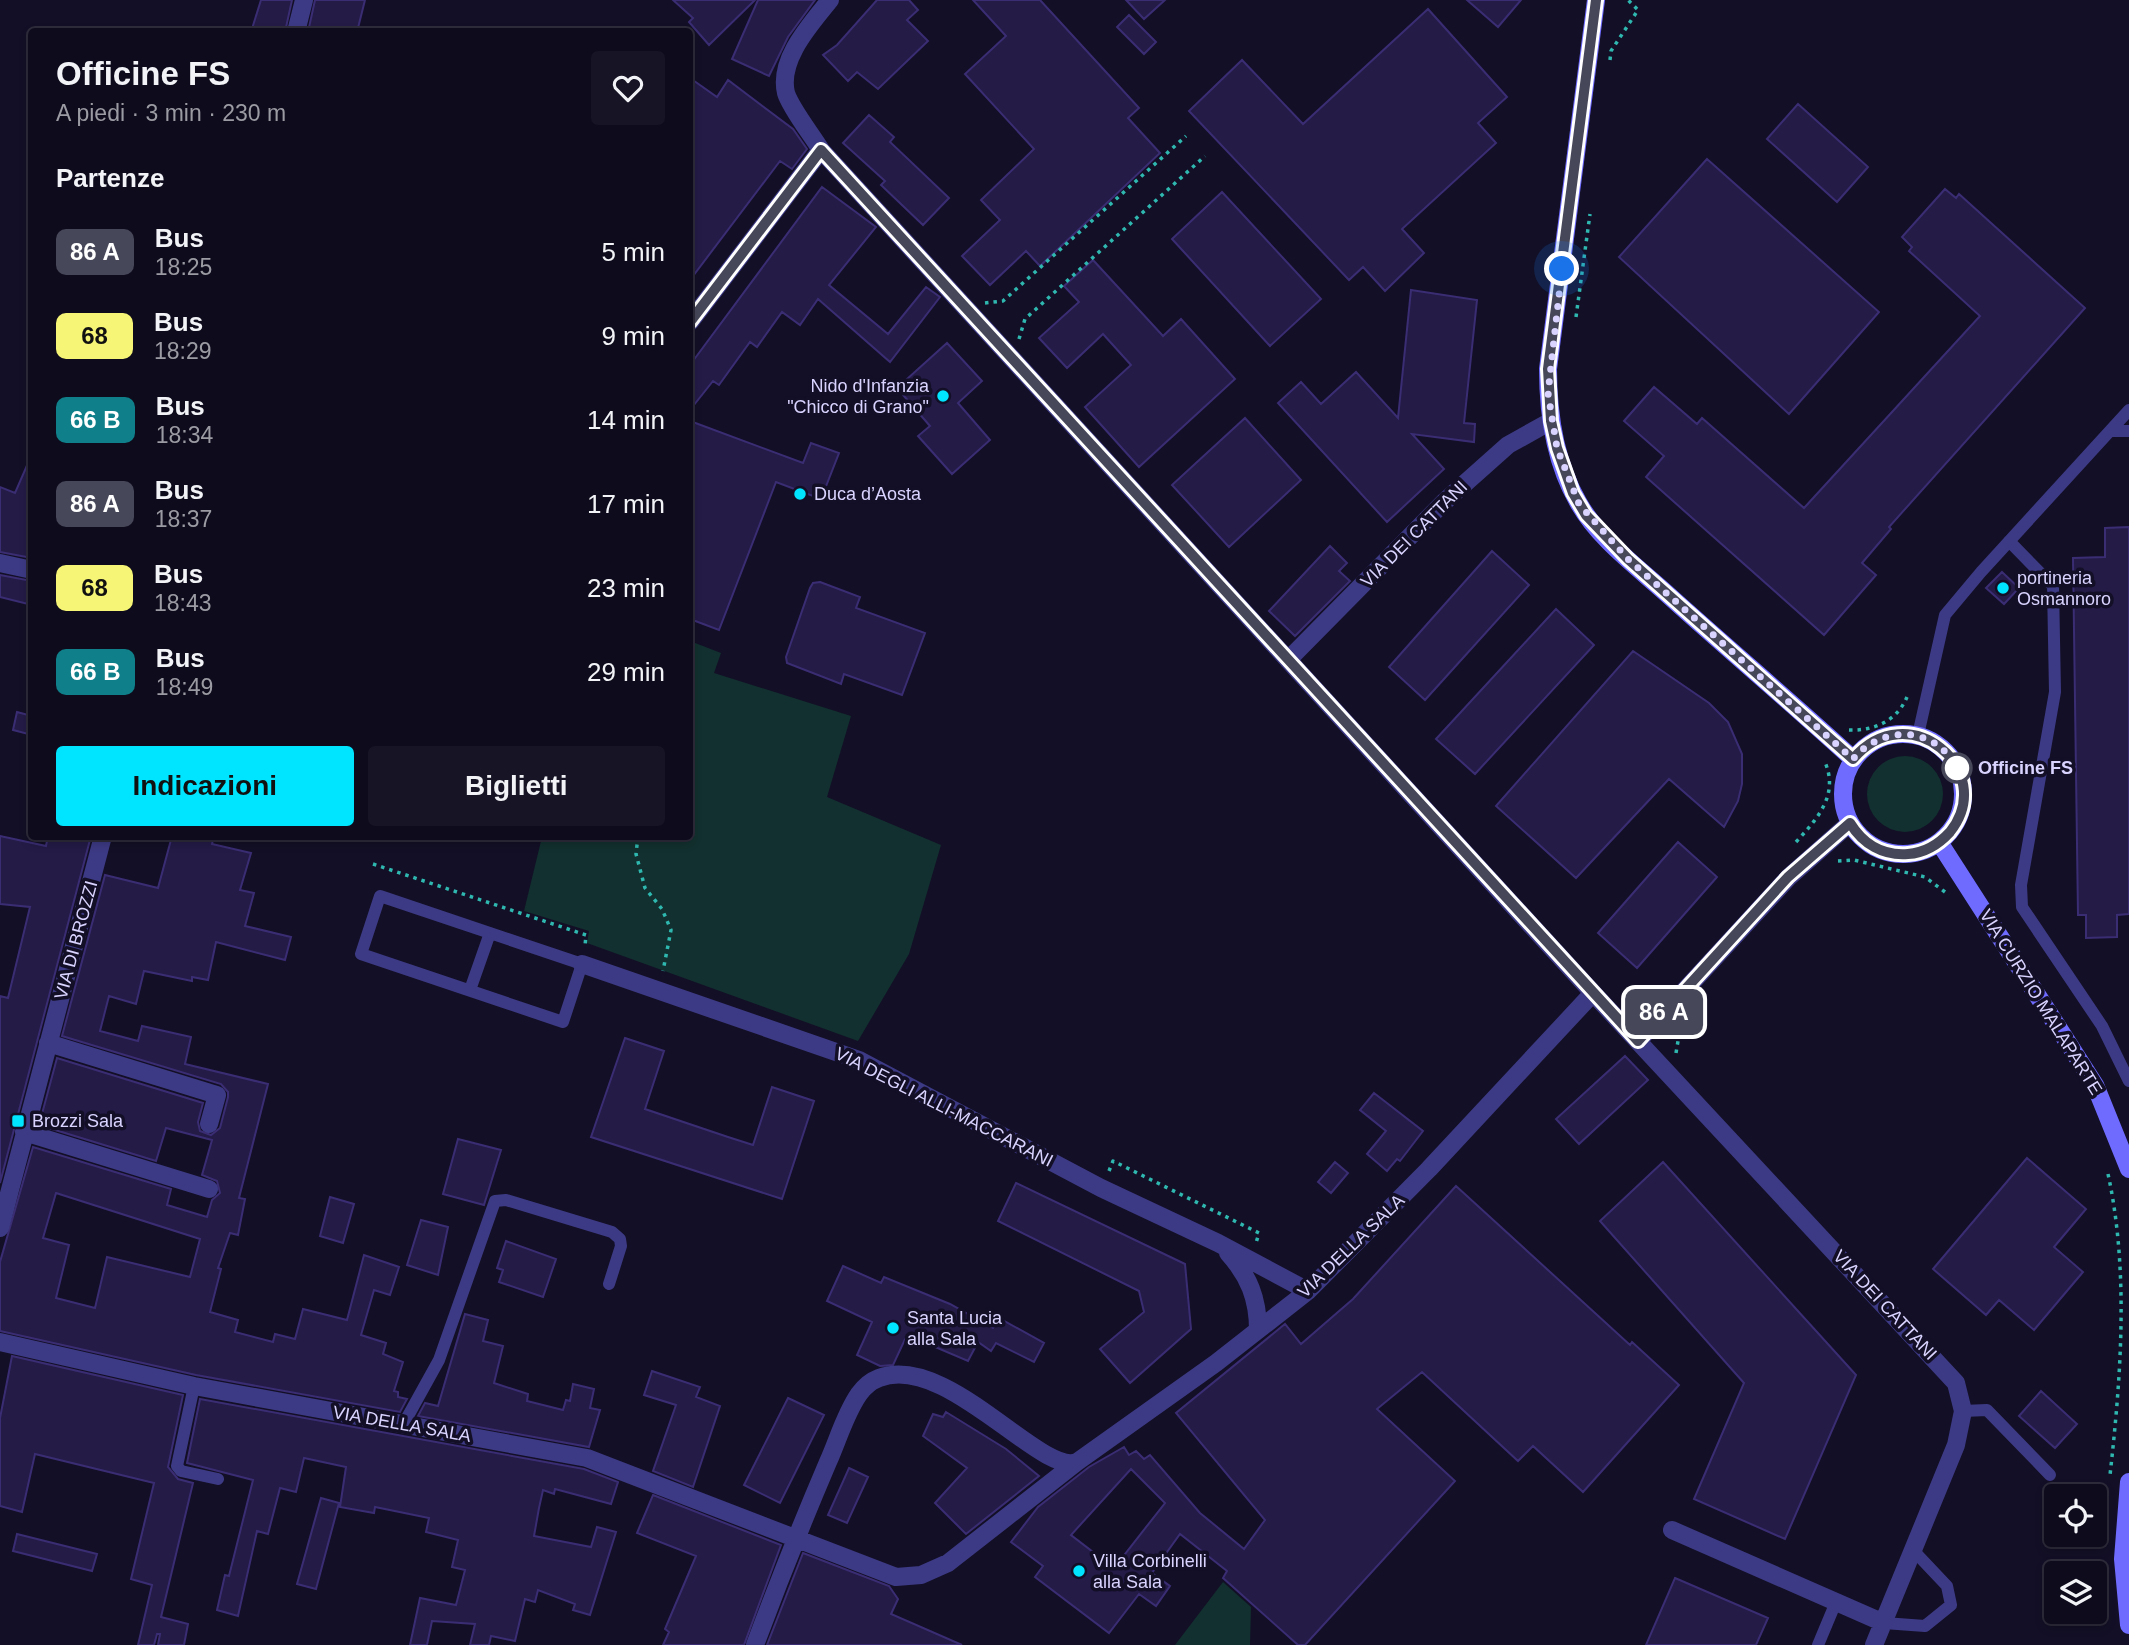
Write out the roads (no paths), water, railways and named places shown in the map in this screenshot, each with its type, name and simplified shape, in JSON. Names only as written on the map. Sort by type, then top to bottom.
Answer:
[{"type":"street","points":[[297,28],[304,0]]},
{"type":"street","name":"VIA DEI CATTANI","points":[[830,0],[799,41],[787,70],[786,93],[821,150],[1593,993],[1941,1364],[1956,1383],[1963,1411]]},
{"type":"street","points":[[1596,0],[1548,369],[1551,421],[1573,493],[1596,526],[1679,605],[1853,759]]},
{"type":"street","points":[[693,318],[821,150]]},
{"type":"street","name":"VIA DEI CATTANI","points":[[1288,660],[1444,502],[1508,445],[1551,421]]},
{"type":"street","points":[[0,563],[28,569]]},
{"type":"street","points":[[1903,733],[1918,736],[1936,744],[1947,753],[1961,779],[1963,797],[1959,815],[1939,842],[1918,853],[1892,854],[1864,841],[1850,823],[1843,792],[1853,759],[1867,746],[1881,738],[1903,733]]},
{"type":"street","points":[[1638,1041],[1788,877],[1850,823]]},
{"type":"street","name":"VIA DI BROZZI","points":[[0,1228],[102,840]]},
{"type":"street","name":"VIA CURZIO MALAPARTE","points":[[1939,842],[2095,1085],[2129,1169]]},
{"type":"street","name":"VIA DEGLI ALLI-MACCARANI","points":[[582,964],[859,1060],[1101,1188],[1218,1243],[1308,1291]]},
{"type":"street","name":"VIA DELLA SALA","points":[[0,1342],[194,1386],[587,1458],[896,1577],[909,1578],[935,1571],[948,1563],[1077,1462],[1308,1291],[1429,1169],[1593,993]]},
{"type":"street","points":[[48,1043],[217,1094],[209,1124]]},
{"type":"street","points":[[24,1132],[209,1189]]},
{"type":"street","name":"VIA DEGLI ALLI-MACCARANI","points":[[1218,1243],[1248,1280],[1256,1304],[1258,1330]]},
{"type":"street","points":[[755,1645],[795,1538],[855,1400],[864,1388],[880,1378],[914,1376],[943,1387],[991,1415],[1055,1460],[1068,1465],[1077,1462]]},
{"type":"street","points":[[1874,1645],[1951,1462],[1963,1411]]},
{"type":"street","points":[[1052,1483],[1058,1471],[1055,1460]]},
{"type":"street","points":[[2129,1482],[2123,1559],[2129,1625]]},
{"type":"street","points":[[1672,1530],[1884,1623]]},
{"type":"lane","points":[[1918,736],[1945,615],[2129,410]]},
{"type":"lane","points":[[2111,431],[2129,431]]},
{"type":"lane","points":[[2009,541],[2053,586],[2054,692],[2021,884],[2022,907],[2102,1026],[2129,1081]]},
{"type":"lane","points":[[380,897],[582,964],[562,1022],[361,954],[380,897]]},
{"type":"lane","points":[[470,990],[490,933]]},
{"type":"lane","points":[[403,1425],[439,1360],[495,1201],[506,1200],[612,1232],[620,1239],[621,1246],[609,1284]]},
{"type":"lane","points":[[194,1386],[177,1466],[181,1471],[218,1479]]},
{"type":"lane","points":[[1963,1411],[1987,1410],[2050,1475]]},
{"type":"lane","points":[[1884,1623],[1925,1626],[1951,1605],[1947,1586],[1913,1550]]},
{"type":"lane","points":[[1818,1645],[1836,1602]]},
{"type":"place","name":"Nido d'Infanzia \"Chicco di Grano\"","points":[[943,396]]},
{"type":"place","name":"Duca d’Aosta","points":[[800,494]]},
{"type":"place","name":"portineria Osmannoro","points":[[2003,588]]},
{"type":"place","name":"Officine FS","points":[[1957,768]]},
{"type":"place","name":"Brozzi Sala","points":[[18,1121]]},
{"type":"place","name":"Santa Lucia alla Sala","points":[[893,1328]]},
{"type":"place","name":"Villa Corbinelli alla Sala","points":[[1079,1571]]}]
